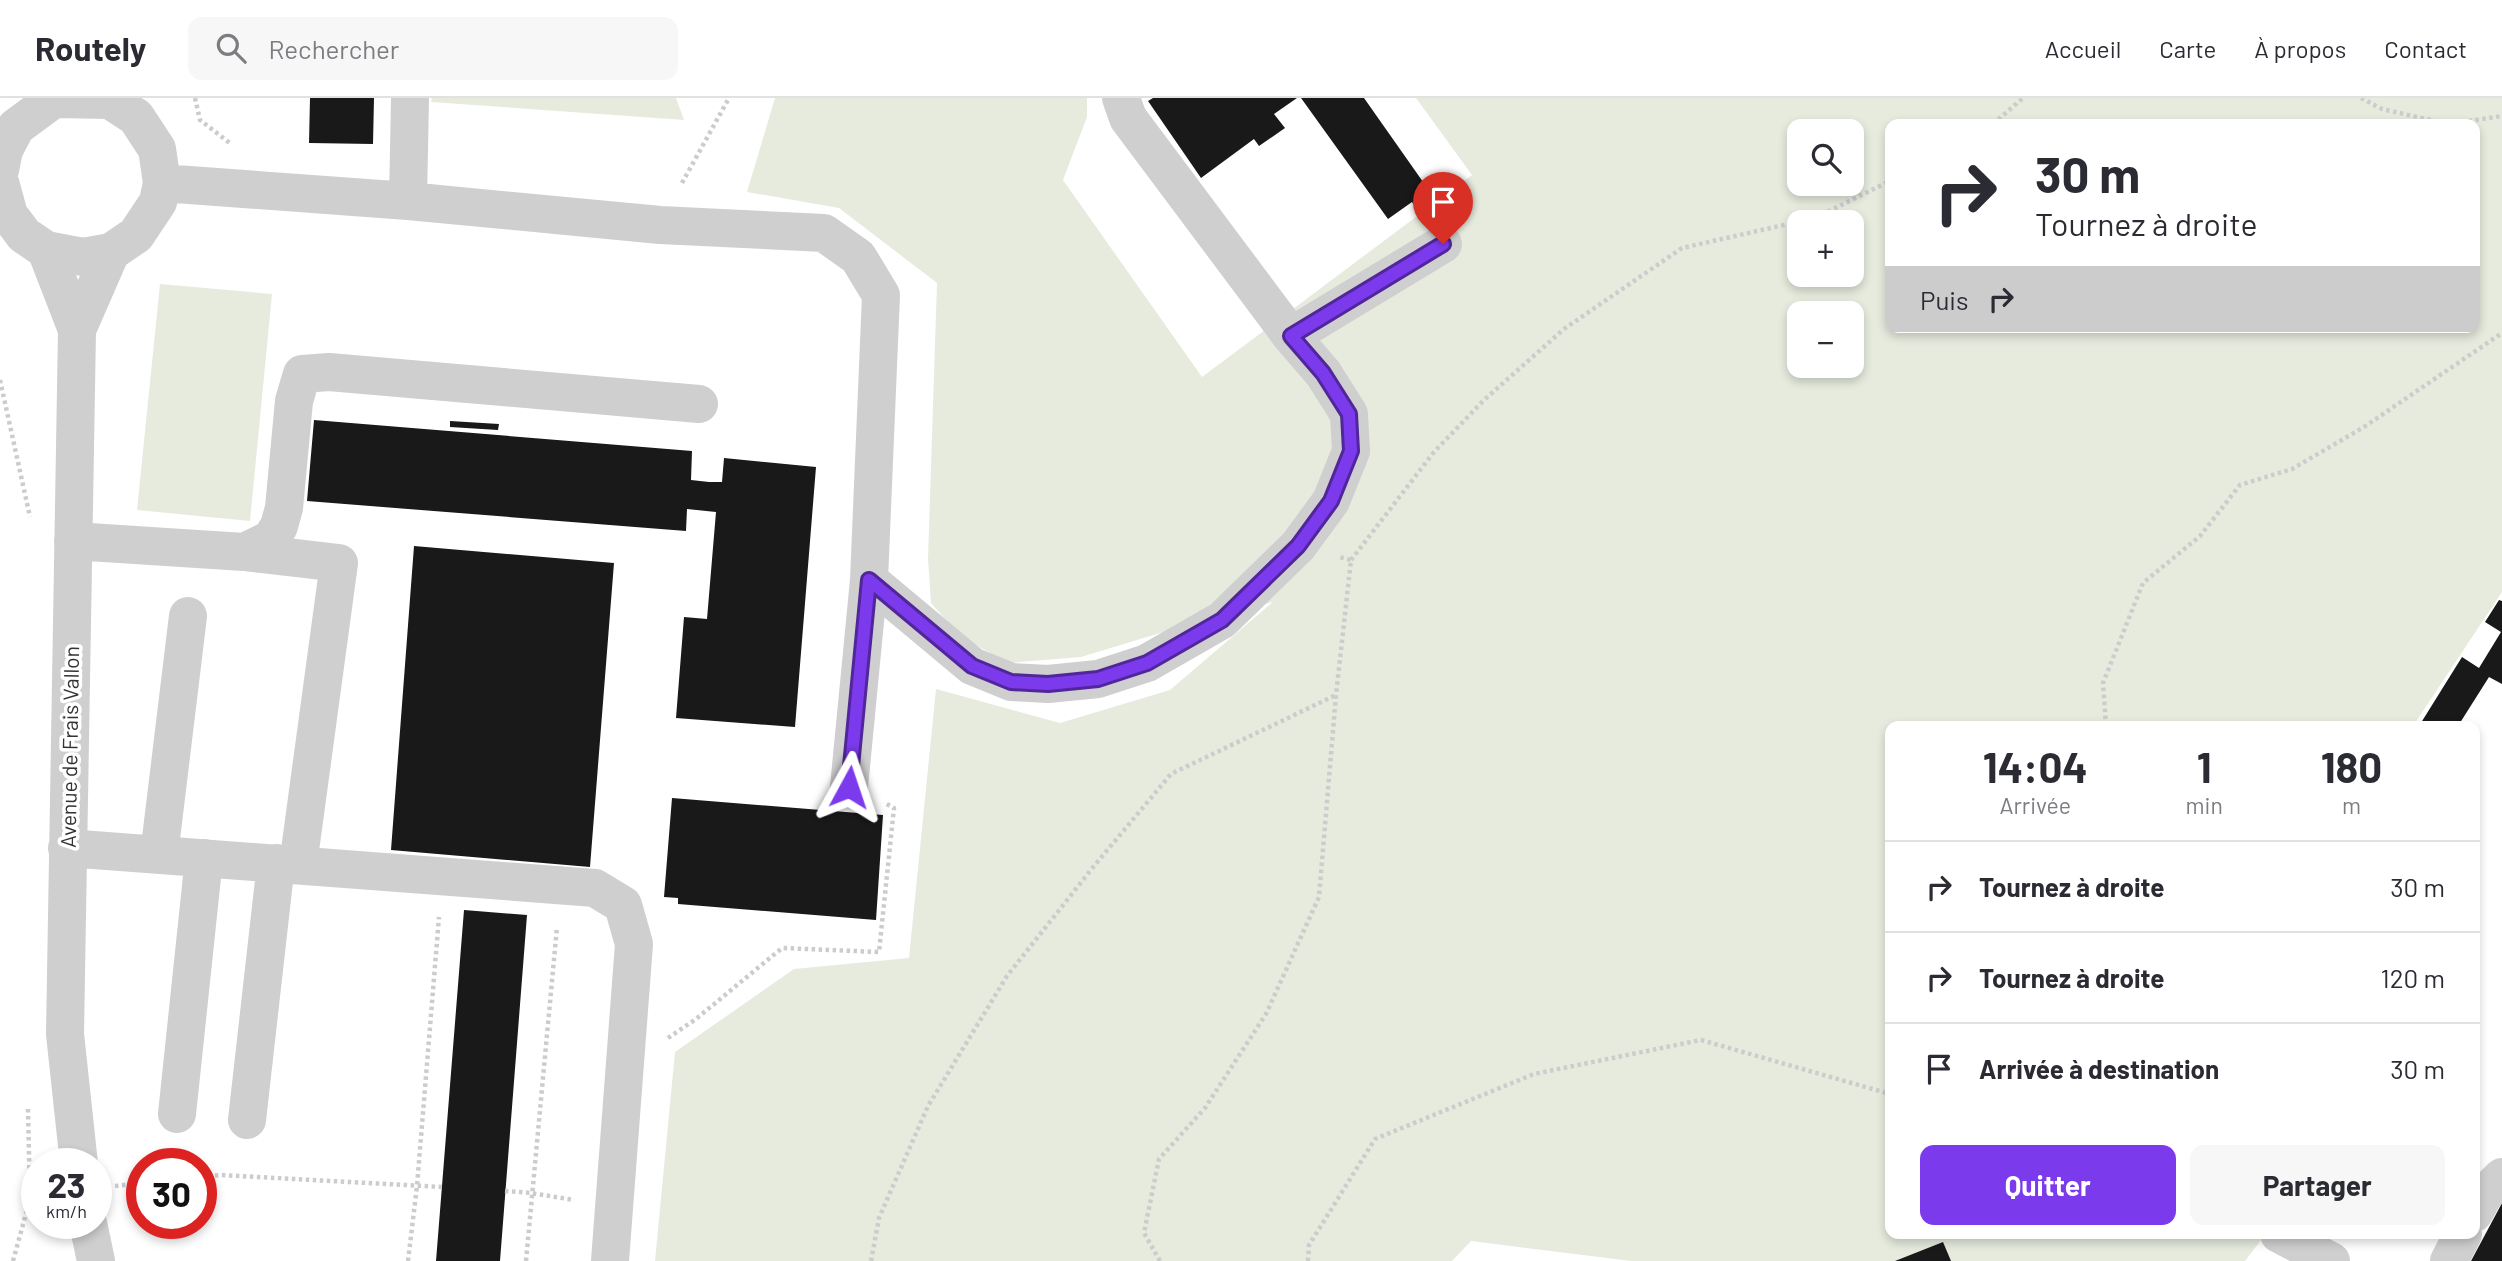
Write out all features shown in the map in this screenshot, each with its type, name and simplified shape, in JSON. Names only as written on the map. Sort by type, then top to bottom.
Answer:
[{"type":"street","points":[[55,98],[110,99],[136,117],[157,149],[162,183],[158,202],[136,235],[111,251],[83,257],[46,250],[24,235],[5,163],[55,98]]},
{"type":"street","points":[[408,201],[410,98]]},
{"type":"street","points":[[869,580],[972,666],[1011,682],[1048,684],[1098,679],[1147,663],[1222,620],[1298,546],[1331,501],[1351,451],[1349,414],[1323,373],[1291,336],[1128,118],[1121,98]]},
{"type":"street","points":[[162,183],[408,201],[660,225],[824,233],[858,257],[881,295],[869,580],[849,787]]},
{"type":"street","points":[[1291,336],[1443,244]]},
{"type":"street","name":"Avenue de Frais Vallon","points":[[46,250],[76,330],[65,1034],[88,1148]]},
{"type":"street","name":"Avenue de Frais Vallon","points":[[76,330],[111,251]]},
{"type":"street","points":[[244,552],[271,539],[279,526],[284,508],[294,401],[302,374],[329,372],[699,404]]},
{"type":"street","points":[[73,541],[244,552],[339,563],[287,864],[247,1120]]},
{"type":"street","points":[[159,855],[188,616]]},
{"type":"street","points":[[67,848],[595,888],[623,905],[634,944],[610,1261]]},
{"type":"street","points":[[177,1114],[204,858]]},
{"type":"street","points":[[2480,1202],[2502,1177]]},
{"type":"street","points":[[91,1239],[96,1261]]},
{"type":"street","points":[[2289,1239],[2331,1261]]},
{"type":"street","points":[[2449,1261],[2460,1239]]},
{"type":"path","points":[[660,225],[729,98]]},
{"type":"path","points":[[1999,119],[2023,98]]},
{"type":"path","points":[[2361,98],[2382,109],[2426,119]]},
{"type":"path","points":[[2480,119],[2502,116]]},
{"type":"path","points":[[1160,1261],[1144,1233],[1159,1159],[1205,1108],[1266,1014],[1319,897],[1336,695],[1351,560],[1434,452],[1484,400],[1564,329],[1682,248],[1815,218],[1885,183]]},
{"type":"path","points":[[2107,721],[2104,683],[2143,583],[2200,536],[2240,485],[2292,469],[2364,427],[2502,333]]},
{"type":"path","points":[[1298,546],[1351,560]]},
{"type":"path","points":[[871,1261],[879,1218],[928,1106],[1007,976],[1094,866],[1171,774],[1336,695]]},
{"type":"path","points":[[696,1019],[782,948],[879,952],[894,808],[849,787]]},
{"type":"path","points":[[408,1261],[442,876]]},
{"type":"path","points":[[526,1261],[561,885]]},
{"type":"path","points":[[1308,1261],[1310,1245],[1375,1139],[1534,1074],[1701,1040],[1885,1093]]},
{"type":"path","points":[[217,1175],[442,1187]]},
{"type":"path","points":[[505,1191],[531,1193]]},
{"type":"path","points":[[13,1261],[21,1232]]},
{"type":"shaded area","points":[[432,98],[676,98],[684,120],[431,102]]},
{"type":"shaded area","points":[[775,98],[1087,98],[1087,117],[1063,180],[1202,377],[1472,175],[1416,98],[2502,98],[2502,592],[2416,721],[1885,721],[1885,1239],[2261,1240],[2245,1261],[1631,1261],[1471,1241],[1452,1261],[655,1261],[675,1052],[794,969],[909,958],[936,689],[1060,723],[1170,690],[1273,602],[1081,657],[1008,663],[960,636],[931,603],[928,559],[937,283],[839,208],[747,192]]},
{"type":"shaded area","points":[[160,284],[272,294],[250,521],[137,510]]},
{"type":"building","points":[[310,98],[374,98],[373,144],[309,143]]},
{"type":"building","points":[[1153,98],[1297,98],[1274,114],[1285,128],[1259,146],[1254,139],[1201,178],[1148,101]]},
{"type":"building","points":[[1301,98],[1364,98],[1428,189],[1420,197],[1420,201],[1414,205],[1412,202],[1388,219]]},
{"type":"building","points":[[314,420],[692,451],[691,480],[709,482],[722,482],[724,458],[816,467],[795,727],[676,718],[684,617],[707,619],[716,512],[687,509],[686,531],[307,501]]},
{"type":"building","points":[[450,421],[499,424],[498,430],[450,427]]},
{"type":"building","points":[[414,546],[614,563],[590,867],[391,850]]},
{"type":"building","points":[[2499,600],[2502,601],[2502,684],[2489,677],[2461,721],[2422,721],[2462,657],[2479,668],[2501,632],[2485,622]]},
{"type":"building","points":[[672,798],[883,815],[876,920],[678,904],[678,898],[664,897]]},
{"type":"building","points":[[464,910],[527,915],[500,1261],[436,1261]]},
{"type":"building","points":[[2502,1203],[2502,1261],[2471,1261]]},
{"type":"building","points":[[1943,1242],[1951,1261],[1895,1261]]},
{"type":"route","points":[[849,787],[869,580],[972,666],[1011,682],[1048,684],[1098,679],[1147,663],[1222,620],[1298,546],[1331,501],[1351,451],[1349,414],[1323,373],[1291,336],[1443,244]]}]
